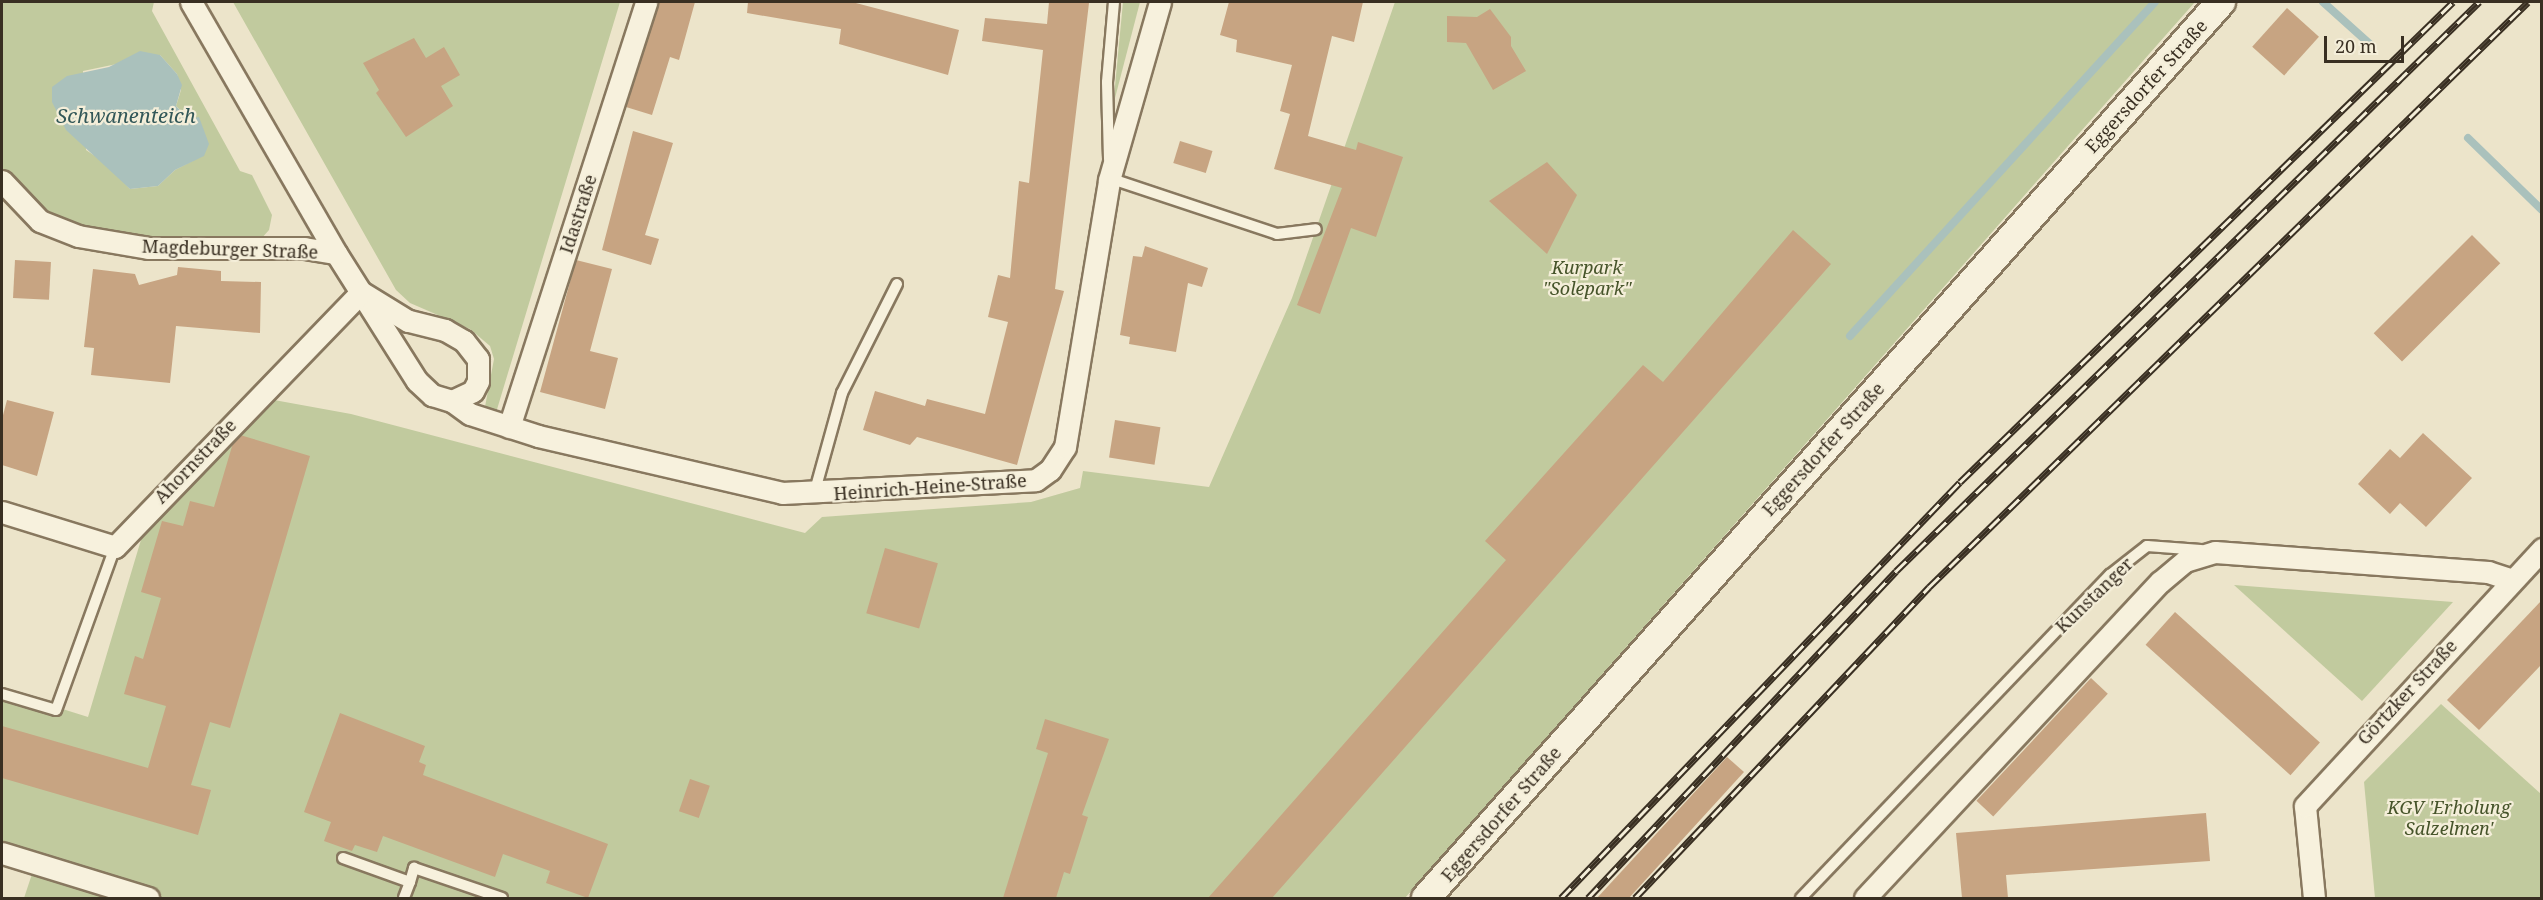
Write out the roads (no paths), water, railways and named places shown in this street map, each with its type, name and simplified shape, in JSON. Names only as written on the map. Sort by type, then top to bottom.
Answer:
[{"type":"street","name":"Magdeburger Straße","points":[[191,2],[336,253],[417,381],[432,395],[452,401],[467,394],[478,381],[478,359],[472,350],[445,330],[408,321],[361,292]]},
{"type":"street","name":"Idastraße","points":[[509,427],[646,2]]},
{"type":"street","name":"Heinrich-Heine-Straße","points":[[452,401],[470,414],[509,427],[782,493],[814,494],[1023,483],[1050,470],[1065,447],[1109,180],[1160,2]]},
{"type":"street","name":"Eggersdorfer Straße","points":[[1426,898],[2221,2]]},
{"type":"street","name":"Magdeburger Straße","points":[[2,181],[40,221],[78,236],[148,248],[303,248],[336,253]]},
{"type":"street","name":"Ahornstraße","points":[[115,547],[361,292]]},
{"type":"street","points":[[2,512],[115,547]]},
{"type":"street","name":"Görtzker Straße","points":[[2314,898],[2305,806],[2541,549]]},
{"type":"street","points":[[2215,552],[2488,572],[2512,580]]},
{"type":"street","name":"Kunstanger","points":[[1865,898],[2160,582],[2185,561],[2215,552]]},
{"type":"street","points":[[2,853],[148,898]]},
{"type":"lane","points":[[1114,2],[1107,82],[1109,180],[1277,234],[1316,229]]},
{"type":"lane","points":[[814,494],[842,393],[897,284]]},
{"type":"lane","name":"Kunstanger","points":[[1801,898],[2110,575],[2147,546],[2215,552]]},
{"type":"lane","points":[[2,694],[56,710],[115,547]]},
{"type":"lane","points":[[343,858],[410,882]]},
{"type":"lane","points":[[404,898],[414,868],[502,898]]},
{"type":"water","name":"Schwanenteich","points":[[140,51],[160,55],[177,74],[182,85],[176,106],[189,119],[199,117],[209,144],[204,156],[175,170],[158,186],[130,189],[66,130],[52,102],[52,87],[67,76],[109,67]]},
{"type":"waterway","points":[[1850,336],[2155,2]]},
{"type":"waterway","points":[[2323,2],[2371,45]]},
{"type":"waterway","points":[[2468,138],[2542,210]]},
{"type":"railway","points":[[1561,898],[1960,482],[2453,2]]},
{"type":"railway","points":[[1588,898],[1896,571],[2479,2]]},
{"type":"railway","points":[[1635,898],[1929,587],[2528,2]]},
{"type":"park label","name":"Kurpark \"Solepark\"","points":[[1587,278]]},
{"type":"park label","name":"KGV 'Erholung Salzelmen'","points":[[2449,818]]}]
